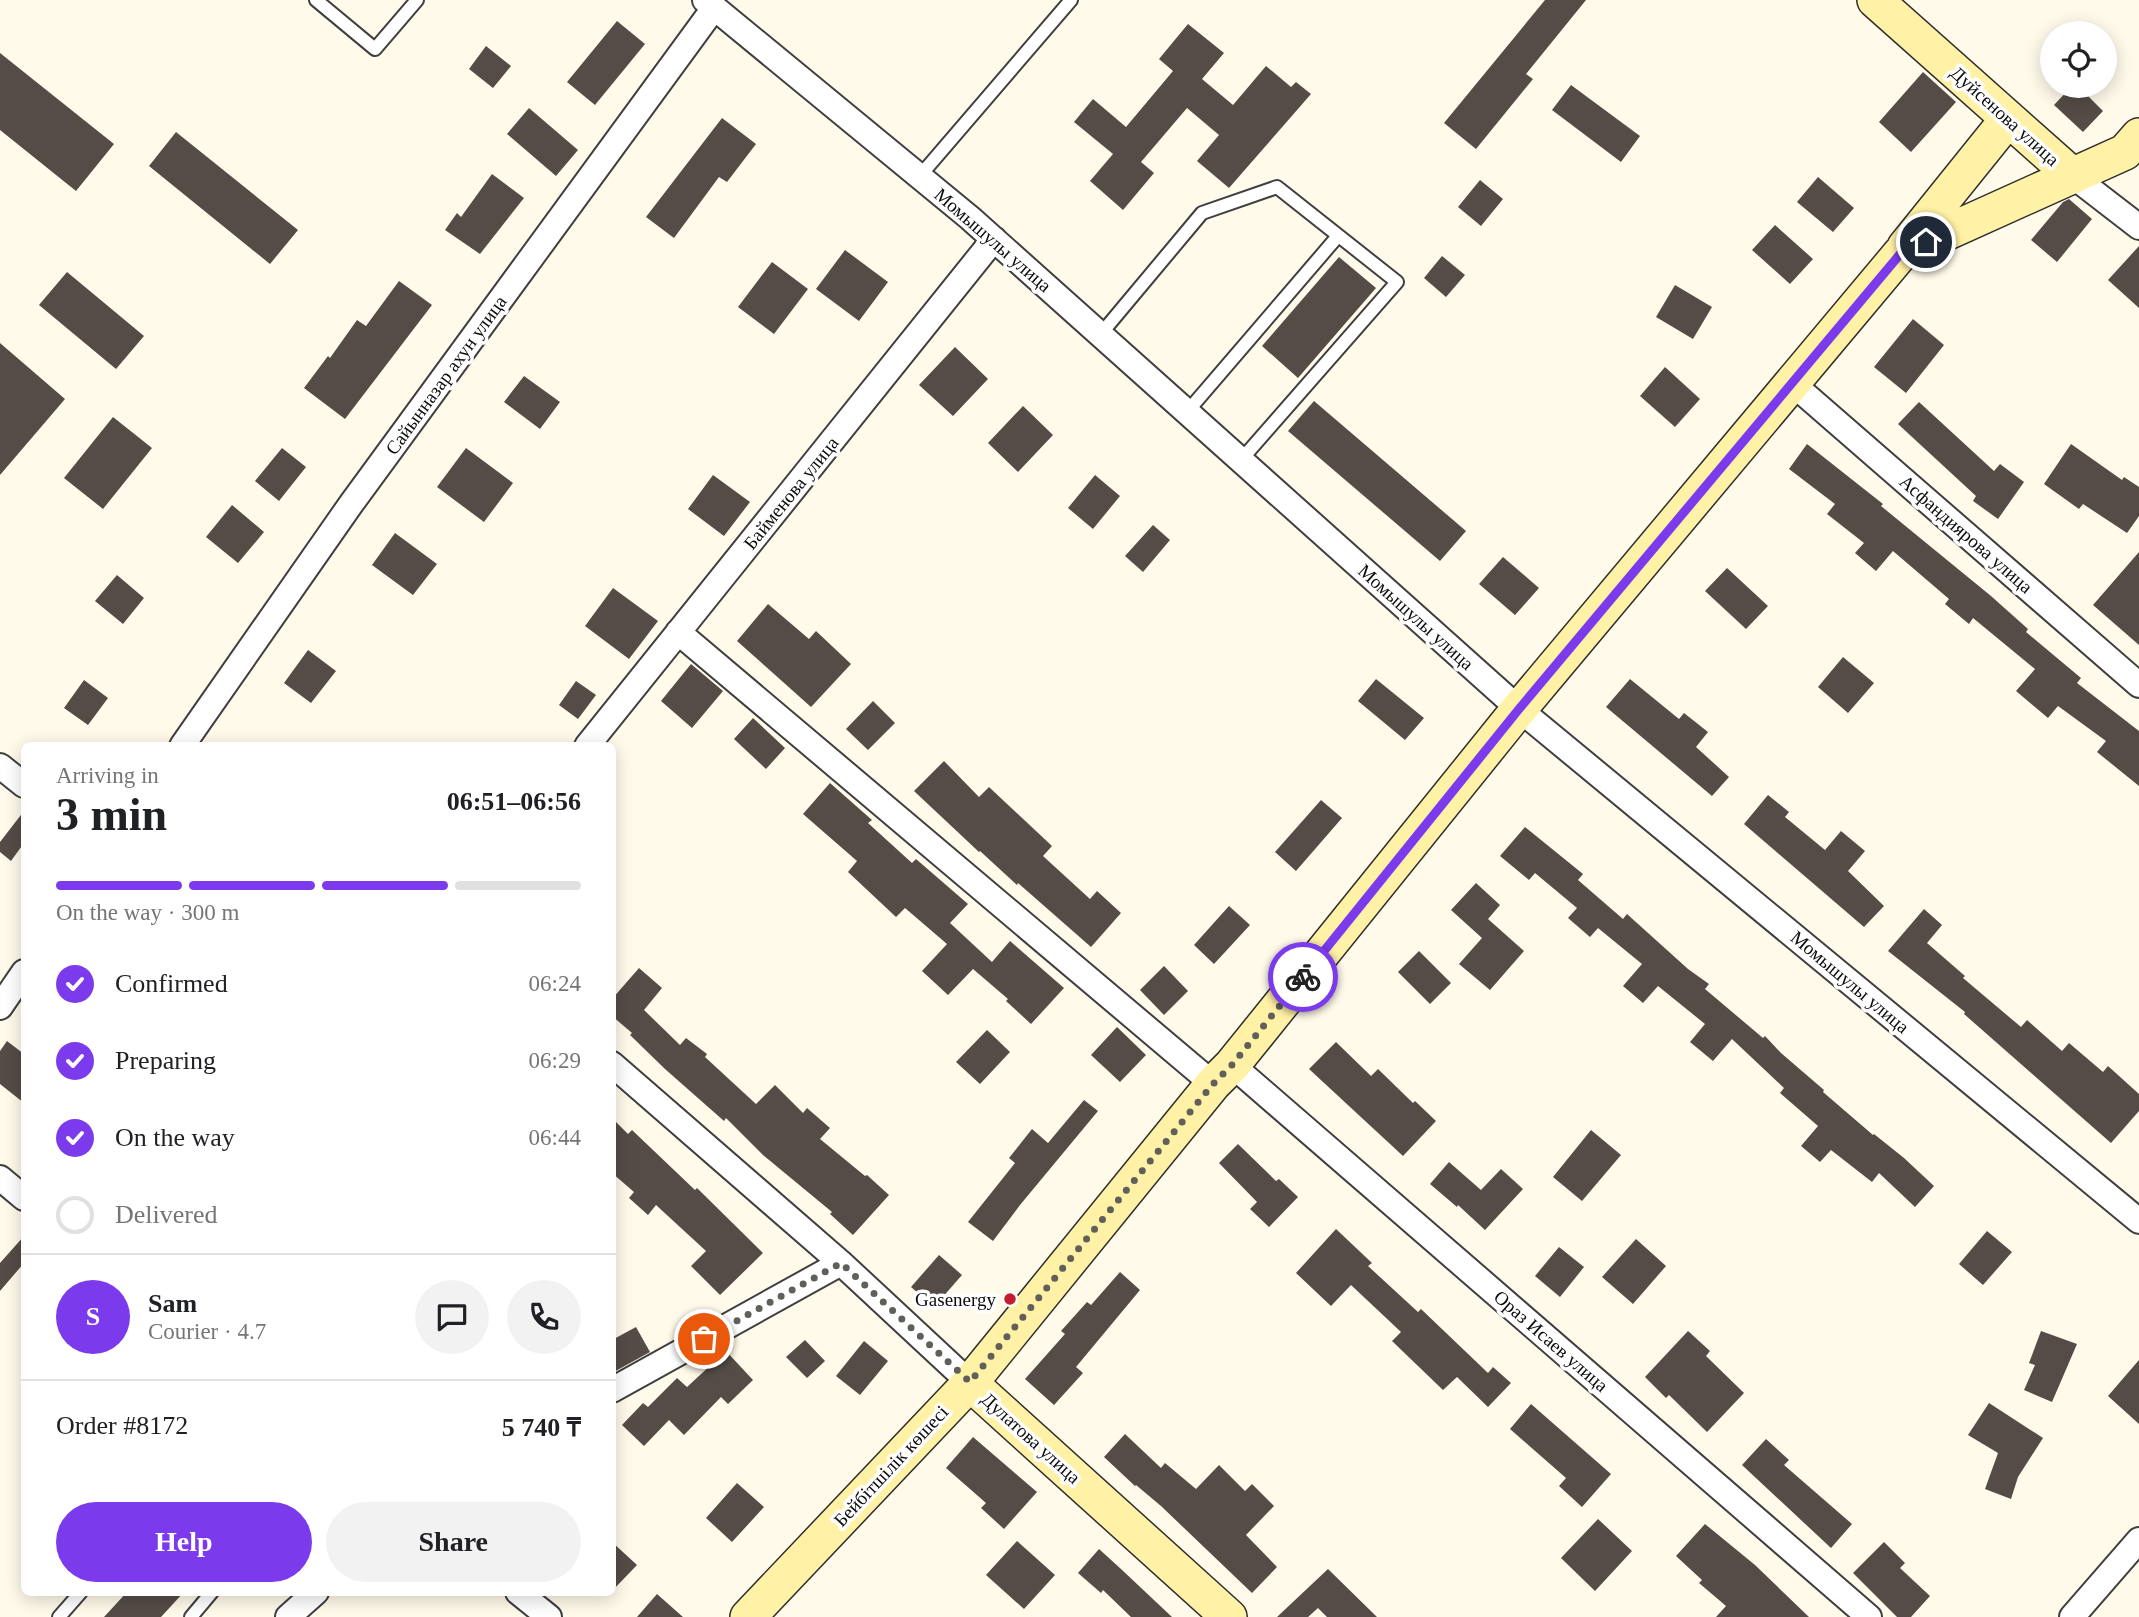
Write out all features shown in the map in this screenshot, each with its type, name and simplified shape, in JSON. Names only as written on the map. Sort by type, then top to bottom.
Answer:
[{"type":"street","name":"Дуйсенова улица","points":[[1875,0],[2073,176],[2139,226]]},
{"type":"street","name":"Момышулы улица","points":[[710,4],[994,239],[1519,709],[2139,1221]]},
{"type":"street","name":"Сайынназар ахун улица","points":[[185,742],[351,504],[710,4]]},
{"type":"street","points":[[1901,253],[2008,119]]},
{"type":"street","name":"Бейбітшілік көшесі","points":[[748,1617],[970,1382],[1519,709],[1901,253],[2125,152],[2139,136]]},
{"type":"street","name":"Байменова улица","points":[[590,742],[994,239]]},
{"type":"street","name":"Асфандиярова улица","points":[[1793,384],[2139,685]]},
{"type":"street","name":"Ораз Исаев улица","points":[[678,632],[1222,1075],[1869,1617]]},
{"type":"street","points":[[0,766],[21,783]]},
{"type":"street","points":[[0,1007],[21,976]]},
{"type":"street","name":"Дулатова улица","points":[[616,1067],[841,1263],[1229,1617]]},
{"type":"street","points":[[0,1178],[21,1196]]},
{"type":"street","points":[[616,1388],[841,1263]]},
{"type":"street","points":[[2072,1617],[2139,1540]]},
{"type":"street","points":[[288,1617],[312,1596]]},
{"type":"street","points":[[523,1596],[549,1617]]},
{"type":"lane","points":[[316,0],[375,49],[417,0]]},
{"type":"lane","points":[[919,177],[1071,0]]},
{"type":"lane","points":[[1100,335],[1202,213],[1277,187],[1397,282],[1241,460]]},
{"type":"lane","points":[[1188,412],[1338,236]]},
{"type":"lane","points":[[59,1617],[77,1596]]},
{"type":"lane","points":[[191,1617],[209,1596]]},
{"type":"building","points":[[1545,0],[1586,0],[1526,74],[1533,79],[1476,149],[1444,123]]},
{"type":"building","points":[[617,21],[645,44],[595,105],[567,82]]},
{"type":"building","points":[[1188,24],[1224,53],[1202,79],[1233,105],[1266,66],[1291,87],[1296,82],[1311,94],[1229,188],[1197,161],[1219,135],[1187,108],[1141,162],[1154,173],[1123,210],[1090,181],[1113,154],[1074,122],[1093,99],[1126,127],[1173,71],[1159,59]]},
{"type":"building","points":[[486,46],[511,66],[493,88],[469,69]]},
{"type":"building","points":[[0,53],[114,144],[76,191],[0,130]]},
{"type":"building","points":[[1923,72],[1956,102],[1911,152],[1879,122]]},
{"type":"building","points":[[1571,85],[1640,136],[1621,162],[1552,110]]},
{"type":"building","points":[[2061,98],[2090,98],[2103,111],[2083,132],[2054,105]]},
{"type":"building","points":[[529,108],[578,150],[556,176],[507,134]]},
{"type":"building","points":[[722,118],[756,144],[727,182],[719,177],[674,238],[646,217]]},
{"type":"building","points":[[176,132],[298,230],[270,264],[149,166]]},
{"type":"building","points":[[492,174],[524,198],[480,254],[445,230],[457,213],[461,217]]},
{"type":"building","points":[[1818,177],[1854,208],[1833,232],[1797,202]]},
{"type":"building","points":[[1480,180],[1503,199],[1481,226],[1458,207]]},
{"type":"building","points":[[2069,199],[2092,219],[2057,262],[2031,240],[2063,202]]},
{"type":"building","points":[[1775,225],[1813,259],[1790,284],[1752,250]]},
{"type":"building","points":[[2139,246],[2139,308],[2108,280]]},
{"type":"building","points":[[845,250],[888,282],[859,321],[816,289]]},
{"type":"building","points":[[1442,256],[1465,275],[1446,297],[1424,278]]},
{"type":"building","points":[[1339,257],[1376,288],[1298,378],[1262,346]]},
{"type":"building","points":[[772,262],[808,289],[774,334],[738,307]]},
{"type":"building","points":[[67,272],[144,336],[116,369],[39,305]]},
{"type":"building","points":[[399,281],[432,305],[345,419],[304,388],[357,320],[366,326]]},
{"type":"building","points":[[1675,285],[1712,307],[1693,339],[1656,317]]},
{"type":"building","points":[[1913,319],[1944,345],[1906,393],[1874,367]]},
{"type":"building","points":[[0,343],[65,399],[0,475]]},
{"type":"building","points":[[955,347],[988,379],[953,416],[919,385]]},
{"type":"building","points":[[1665,367],[1700,399],[1675,427],[1640,396]]},
{"type":"building","points":[[524,376],[560,402],[540,429],[504,402]]},
{"type":"building","points":[[1314,401],[1466,531],[1440,561],[1288,431]]},
{"type":"building","points":[[1919,402],[1994,471],[2000,464],[2024,482],[1998,519],[1973,501],[1976,496],[1898,424]]},
{"type":"building","points":[[1023,406],[1053,435],[1018,472],[988,443]]},
{"type":"building","points":[[113,417],[152,448],[103,509],[64,478]]},
{"type":"building","points":[[1807,444],[1883,504],[1881,506],[1991,596],[2028,629],[2026,632],[2081,678],[2077,683],[2139,731],[2139,786],[2097,752],[2106,741],[2058,706],[2048,718],[2016,691],[2035,669],[1973,618],[1969,624],[1945,604],[1949,599],[1893,551],[1876,571],[1855,553],[1864,543],[1827,514],[1835,504],[1789,469]]},
{"type":"building","points":[[2071,444],[2122,480],[2124,477],[2139,487],[2139,516],[2127,533],[2083,504],[2079,509],[2044,484]]},
{"type":"building","points":[[282,448],[306,467],[279,501],[255,481]]},
{"type":"building","points":[[466,448],[513,483],[484,522],[437,487]]},
{"type":"building","points":[[713,475],[750,502],[724,536],[688,509]]},
{"type":"building","points":[[1095,475],[1120,496],[1093,529],[1068,508]]},
{"type":"building","points":[[232,505],[264,532],[238,563],[206,537]]},
{"type":"building","points":[[1153,525],[1170,540],[1143,572],[1125,556]]},
{"type":"building","points":[[395,533],[437,564],[413,595],[372,565]]},
{"type":"building","points":[[2139,552],[2139,645],[2093,605]]},
{"type":"building","points":[[1503,557],[1539,588],[1515,615],[1479,584]]},
{"type":"building","points":[[1727,568],[1768,606],[1746,629],[1705,591]]},
{"type":"building","points":[[117,575],[144,598],[123,624],[95,601]]},
{"type":"building","points":[[613,588],[658,621],[629,659],[585,626]]},
{"type":"building","points":[[768,604],[809,639],[816,631],[851,664],[811,707],[737,641]]},
{"type":"building","points":[[308,650],[336,671],[311,703],[284,683]]},
{"type":"building","points":[[1843,657],[1874,683],[1848,713],[1818,687]]},
{"type":"building","points":[[691,664],[723,691],[692,728],[661,701]]},
{"type":"building","points":[[1376,679],[1424,718],[1405,740],[1358,701]]},
{"type":"building","points":[[1630,679],[1679,719],[1684,713],[1708,732],[1696,747],[1729,777],[1712,796],[1606,707]]},
{"type":"building","points":[[84,680],[108,698],[88,725],[64,708]]},
{"type":"building","points":[[576,681],[596,695],[578,719],[559,705]]},
{"type":"building","points":[[873,701],[895,723],[868,750],[846,729]]},
{"type":"building","points":[[753,718],[785,748],[766,769],[734,739]]},
{"type":"building","points":[[944,761],[979,797],[989,787],[1052,846],[1043,856],[1090,899],[1097,891],[1121,913],[1091,947],[979,852],[914,791]]},
{"type":"building","points":[[830,783],[872,820],[868,823],[912,863],[916,859],[968,904],[950,923],[992,962],[1010,941],[1064,988],[1031,1024],[1006,1001],[1008,999],[973,969],[948,995],[922,971],[947,944],[905,908],[896,917],[848,872],[857,861],[803,814]]},
{"type":"building","points":[[1768,795],[1789,812],[1785,817],[1825,850],[1841,831],[1865,851],[1848,871],[1884,906],[1864,927],[1744,824]]},
{"type":"building","points":[[1321,800],[1342,818],[1296,871],[1275,852]]},
{"type":"building","points":[[21,815],[21,847],[11,861],[0,852],[0,842]]},
{"type":"building","points":[[1525,827],[1583,874],[1578,880],[1623,919],[1627,914],[1688,969],[1709,984],[1705,989],[1763,1038],[1765,1036],[1824,1090],[1823,1092],[1934,1186],[1915,1207],[1879,1173],[1872,1182],[1831,1150],[1820,1162],[1801,1146],[1818,1126],[1780,1093],[1784,1088],[1732,1039],[1713,1061],[1690,1042],[1705,1024],[1658,986],[1643,1003],[1623,986],[1642,964],[1598,928],[1590,937],[1568,918],[1577,908],[1535,873],[1529,880],[1500,856]]},
{"type":"building","points":[[1476,883],[1500,905],[1488,919],[1524,951],[1490,990],[1459,964],[1482,938],[1451,910]]},
{"type":"building","points":[[1229,906],[1250,925],[1214,964],[1194,945]]},
{"type":"building","points":[[1924,909],[1942,925],[1927,943],[1965,976],[1963,978],[2021,1027],[2027,1020],[2062,1051],[2069,1043],[2103,1072],[2108,1066],[2139,1094],[2139,1111],[2111,1143],[1964,1014],[1965,1012],[1888,951]]},
{"type":"building","points":[[1419,951],[1451,983],[1430,1004],[1398,972]]},
{"type":"building","points":[[1164,966],[1188,991],[1164,1015],[1140,990]]},
{"type":"building","points":[[639,968],[662,988],[644,1010],[680,1045],[686,1038],[707,1054],[705,1057],[756,1104],[775,1085],[803,1113],[807,1108],[830,1128],[820,1139],[889,1195],[853,1235],[830,1214],[832,1212],[763,1155],[726,1118],[724,1121],[630,1035],[632,1033],[616,1019],[616,994]]},
{"type":"building","points":[[1117,1027],[1146,1055],[1120,1082],[1091,1055]]},
{"type":"building","points":[[987,1030],[1010,1052],[980,1084],[956,1062]]},
{"type":"building","points":[[7,1041],[21,1052],[21,1101],[0,1084],[0,1051]]},
{"type":"building","points":[[1336,1042],[1371,1076],[1378,1069],[1436,1121],[1403,1156],[1309,1069]]},
{"type":"building","points":[[1084,1100],[1098,1111],[993,1241],[968,1222],[1015,1163],[1009,1158],[1032,1129],[1048,1143]]},
{"type":"building","points":[[616,1122],[628,1134],[632,1130],[695,1190],[697,1188],[763,1253],[720,1295],[691,1266],[706,1251],[656,1205],[648,1215],[629,1198],[634,1192],[616,1176]]},
{"type":"building","points":[[1591,1130],[1621,1155],[1582,1201],[1553,1177]]},
{"type":"building","points":[[1238,1144],[1276,1181],[1279,1179],[1298,1197],[1269,1227],[1250,1209],[1257,1202],[1219,1163]]},
{"type":"building","points":[[1449,1162],[1481,1190],[1501,1169],[1523,1189],[1485,1230],[1430,1184]]},
{"type":"building","points":[[1336,1229],[1372,1263],[1368,1266],[1418,1312],[1421,1309],[1488,1373],[1493,1367],[1511,1383],[1488,1407],[1457,1377],[1443,1390],[1392,1341],[1401,1332],[1351,1285],[1331,1306],[1296,1273]]},
{"type":"building","points":[[1987,1231],[2012,1252],[1983,1285],[1959,1264]]},
{"type":"building","points":[[21,1239],[21,1266],[0,1291],[0,1263]]},
{"type":"building","points":[[1636,1239],[1666,1266],[1633,1304],[1602,1277]]},
{"type":"building","points":[[1559,1247],[1584,1267],[1560,1297],[1535,1276]]},
{"type":"building","points":[[939,1255],[962,1275],[934,1307],[911,1287]]},
{"type":"building","points":[[1120,1272],[1140,1290],[1076,1367],[1083,1373],[1054,1405],[1025,1379],[1065,1334],[1061,1331],[1087,1302],[1091,1305]]},
{"type":"building","points":[[636,1327],[650,1352],[616,1371],[616,1338]]},
{"type":"building","points":[[1688,1331],[1710,1351],[1706,1356],[1744,1393],[1707,1432],[1669,1395],[1666,1398],[1645,1377]]},
{"type":"building","points":[[2041,1331],[2077,1344],[2052,1402],[2024,1390],[2035,1365],[2029,1363]]},
{"type":"building","points":[[805,1340],[825,1361],[807,1378],[786,1357]]},
{"type":"building","points":[[864,1341],[888,1361],[860,1395],[836,1376]]},
{"type":"building","points":[[726,1351],[753,1380],[728,1404],[721,1397],[684,1435],[669,1420],[644,1446],[622,1425],[643,1403],[648,1407],[677,1378],[687,1387]]},
{"type":"building","points":[[2139,1360],[2139,1424],[2108,1396]]},
{"type":"building","points":[[1989,1403],[2043,1438],[2018,1477],[2011,1499],[1985,1489],[1998,1453],[1968,1435]]},
{"type":"building","points":[[1531,1404],[1611,1474],[1582,1507],[1559,1486],[1566,1478],[1510,1429]]},
{"type":"building","points":[[1125,1434],[1161,1468],[1165,1463],[1196,1489],[1219,1465],[1245,1491],[1252,1484],[1274,1506],[1246,1535],[1277,1567],[1252,1593],[1161,1506],[1104,1457]]},
{"type":"building","points":[[973,1437],[1037,1492],[1004,1529],[981,1508],[986,1503],[946,1468]]},
{"type":"building","points":[[1766,1439],[1789,1460],[1784,1465],[1852,1524],[1831,1548],[1742,1465]]},
{"type":"building","points":[[737,1483],[764,1507],[732,1542],[706,1518]]},
{"type":"building","points":[[1598,1519],[1632,1551],[1595,1591],[1561,1558]]},
{"type":"building","points":[[1705,1524],[1755,1565],[1809,1617],[1716,1617],[1726,1606],[1699,1583],[1702,1580],[1676,1556]]},
{"type":"building","points":[[1017,1541],[1055,1575],[1024,1609],[986,1575]]},
{"type":"building","points":[[1884,1542],[1905,1563],[1900,1568],[1930,1596],[1911,1617],[1897,1617],[1853,1573]]},
{"type":"building","points":[[616,1546],[637,1565],[616,1587]]},
{"type":"building","points":[[1099,1549],[1172,1617],[1131,1617],[1103,1590],[1101,1593],[1078,1573]]},
{"type":"building","points":[[1328,1569],[1377,1617],[1327,1617],[1318,1608],[1308,1617],[1277,1617]]},
{"type":"building","points":[[657,1594],[683,1617],[637,1617]]},
{"type":"building","points":[[123,1596],[180,1596],[161,1617],[104,1617]]},
{"type":"way so far","points":[[704,1339],[841,1263],[970,1382],[1303,977]]},
{"type":"place","name":"Gasenergy","points":[[1010,1299]]},
{"type":"route","points":[[1303,977],[1519,709],[1901,253],[1926,242]]}]
